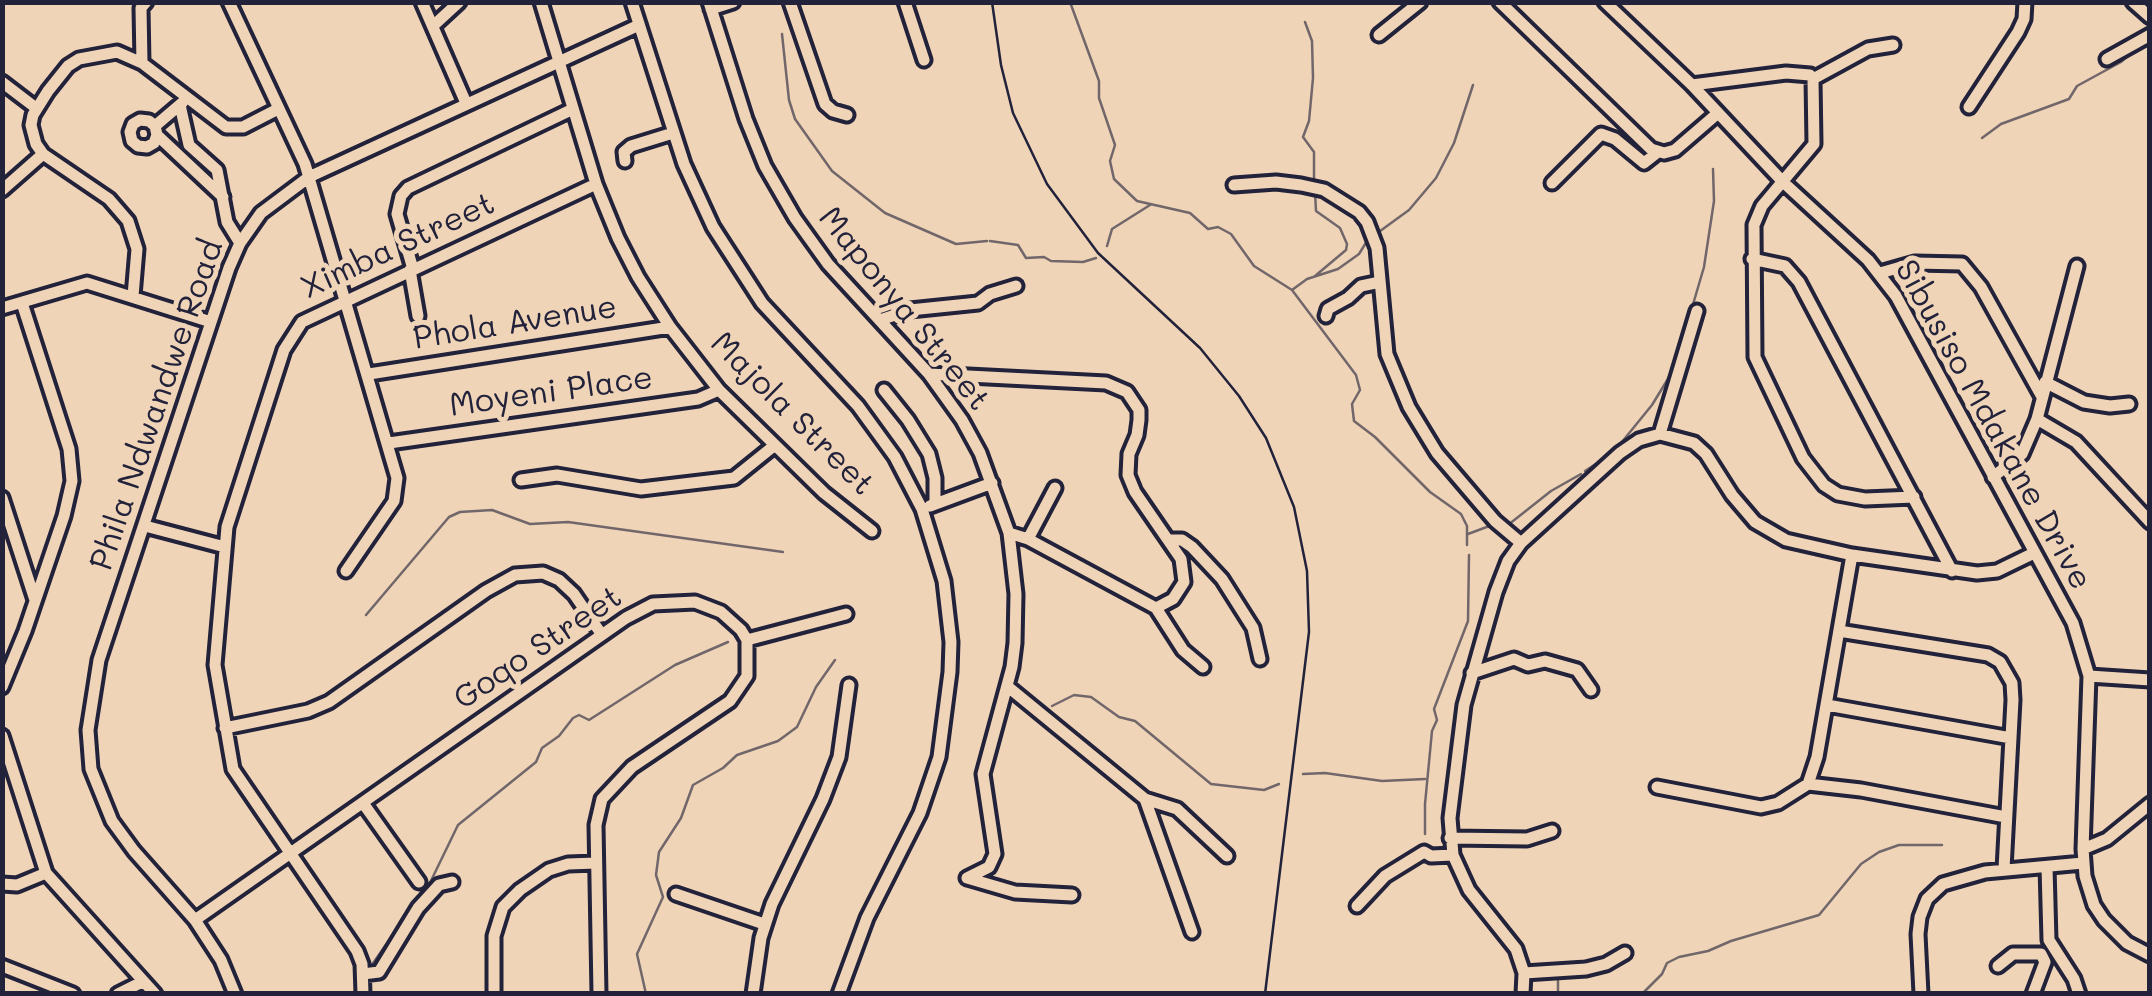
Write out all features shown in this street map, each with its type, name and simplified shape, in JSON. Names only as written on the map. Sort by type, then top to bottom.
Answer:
[{"type":"street","points":[[229,2],[309,177],[397,478],[394,501],[346,572]]},
{"type":"street","points":[[422,2],[466,103]]},
{"type":"street","points":[[433,26],[459,2]]},
{"type":"street","name":"Majola Street","points":[[541,2],[596,184],[623,248],[670,328],[719,390],[824,492],[872,531]]},
{"type":"street","points":[[632,2],[694,188],[743,277],[869,419],[896,457],[922,509],[940,561],[948,610],[950,672],[944,734],[920,813],[867,918],[842,989]]},
{"type":"street","points":[[710,6],[733,2]]},
{"type":"street","points":[[790,2],[825,104],[848,115]]},
{"type":"street","points":[[906,2],[924,60]]},
{"type":"street","points":[[1500,2],[1608,110],[1658,152]]},
{"type":"street","name":"Sibusiso Mdakane Drive","points":[[1605,2],[1880,274],[1896,296],[2073,624],[2088,676],[2083,864],[2090,892],[2104,920],[2127,942],[2150,955]]},
{"type":"street","points":[[1969,107],[2018,32],[2026,2]]},
{"type":"street","points":[[2132,2],[2150,17]]},
{"type":"street","points":[[1379,35],[1417,3]]},
{"type":"street","name":"Maponya Street","points":[[710,6],[765,166],[815,247],[929,374],[962,420],[992,483],[1009,533],[1016,623],[1007,686],[983,774],[995,854],[989,867],[967,878],[1023,893],[1072,895]]},
{"type":"street","points":[[130,56],[142,11]]},
{"type":"street","points":[[142,11],[142,63]]},
{"type":"street","name":"Phila Ndwandwe Road","points":[[235,994],[221,960],[195,920],[122,836],[104,806],[92,769],[88,730],[94,680],[240,243],[261,213],[309,177],[639,25]]},
{"type":"street","points":[[2107,60],[2150,35]]},
{"type":"street","points":[[1813,79],[1868,49],[1893,44]]},
{"type":"street","points":[[133,296],[137,249],[128,220],[110,199],[43,154],[32,135],[36,108],[68,66],[78,59],[105,52],[130,56],[184,102],[234,128],[252,124],[278,110]]},
{"type":"street","points":[[1692,85],[1786,73],[1810,75],[1813,79],[1814,144],[1757,215],[1752,259],[1752,335],[1757,366],[1808,468],[1824,486],[1838,494],[1865,499],[1914,497]]},
{"type":"street","points":[[2,82],[36,108]]},
{"type":"street","points":[[184,102],[156,131],[223,197]]},
{"type":"street","points":[[184,102],[189,145],[217,170],[227,222],[240,243]]},
{"type":"street","points":[[418,316],[398,214],[401,196],[408,188],[573,109]]},
{"type":"street","points":[[1552,183],[1601,134],[1615,139],[1644,163],[1658,152],[1681,147],[1718,112]]},
{"type":"street","points":[[625,162],[624,152],[631,146],[673,133]]},
{"type":"street","points":[[2,190],[43,154]]},
{"type":"street","points":[[1234,185],[1276,182],[1324,190],[1350,204],[1367,222],[1380,282],[1386,354],[1409,407],[1437,453],[1495,521],[1521,543]]},
{"type":"street","name":"Ximba Street","points":[[290,854],[237,778],[215,665],[230,516],[288,341],[302,322],[596,184]]},
{"type":"street","points":[[1752,259],[1785,266],[1799,282],[1952,571]]},
{"type":"street","points":[[1880,274],[1915,262],[1962,264],[1981,287],[2043,388],[2084,402],[2129,404]]},
{"type":"street","points":[[1993,477],[2022,454],[2037,419],[2077,266]]},
{"type":"street","points":[[1326,316],[1328,309],[1361,286],[1380,282]]},
{"type":"street","points":[[2,308],[86,284],[211,322]]},
{"type":"street","points":[[880,320],[910,310],[973,304],[1016,286]]},
{"type":"street","points":[[2,687],[68,501],[72,464],[22,302]]},
{"type":"street","points":[[1660,434],[1697,312]]},
{"type":"street","name":"Phola Avenue","points":[[369,374],[670,328]]},
{"type":"street","points":[[929,374],[1106,383],[1128,392],[1139,420],[1128,454],[1128,475],[1134,492],[1181,560],[1184,582],[1173,599],[1156,608]]},
{"type":"street","name":"Moyeni Place","points":[[389,442],[698,399],[719,390]]},
{"type":"street","points":[[884,390],[929,454],[936,478],[935,504]]},
{"type":"street","points":[[2037,419],[2076,442],[2150,522]]},
{"type":"street","points":[[1524,994],[1524,974],[1516,949],[1469,890],[1452,855],[1455,759],[1472,674],[1508,561],[1521,543],[1620,453],[1639,440],[1660,434],[1700,446],[1738,504],[1755,522],[1786,540],[1952,571],[1996,571],[2034,554]]},
{"type":"street","points":[[521,480],[557,475],[641,488],[709,482],[741,474],[775,445]]},
{"type":"street","points":[[922,509],[992,483]]},
{"type":"street","points":[[1028,539],[1056,488]]},
{"type":"street","points":[[2,498],[34,600]]},
{"type":"street","points":[[145,526],[225,547]]},
{"type":"street","points":[[1009,533],[1028,539],[1156,608],[1183,650],[1203,667]]},
{"type":"street","points":[[1170,540],[1182,540],[1192,546],[1222,579],[1253,628],[1260,659]]},
{"type":"street","points":[[1657,788],[1760,807],[1778,803],[1808,784],[1814,772],[1827,705],[1852,555]]},
{"type":"street","points":[[225,728],[319,707],[514,575],[543,573],[559,580],[574,594],[602,635]]},
{"type":"street","name":"Goqo Street","points":[[195,920],[602,635],[653,604],[684,600],[721,612],[747,640]]},
{"type":"street","points":[[598,994],[596,825],[606,792],[632,767],[737,694],[747,676],[747,640],[846,614]]},
{"type":"street","points":[[1839,631],[1988,656],[2000,662],[2012,683],[2004,870]]},
{"type":"street","points":[[1472,674],[1514,660],[1528,665],[1546,661],[1577,670],[1591,690]]},
{"type":"street","points":[[2088,676],[2150,680]]},
{"type":"street","points":[[753,994],[764,924],[794,853],[823,799],[838,757],[849,685]]},
{"type":"street","points":[[1007,686],[1145,799],[1176,809],[1227,856]]},
{"type":"street","points":[[1827,705],[2011,738]]},
{"type":"street","points":[[2,736],[46,873],[154,994]]},
{"type":"street","points":[[1808,784],[2006,817]]},
{"type":"street","points":[[1145,799],[1192,932]]},
{"type":"street","points":[[363,803],[419,882]]},
{"type":"street","points":[[2082,849],[2107,839],[2150,804]]},
{"type":"street","points":[[1450,838],[1527,839],[1552,830]]},
{"type":"street","points":[[1357,906],[1386,876],[1424,852],[1431,856],[1452,855]]},
{"type":"street","points":[[290,854],[357,951],[363,994]]},
{"type":"street","points":[[494,994],[494,936],[503,907],[549,870],[568,864],[596,863]]},
{"type":"street","points":[[1921,994],[1918,934],[1927,899],[1951,880],[2004,870],[2083,864]]},
{"type":"street","points":[[2047,867],[2049,940],[2079,994]]},
{"type":"street","points":[[2,884],[18,885],[46,873]]},
{"type":"street","points":[[363,974],[379,972],[418,908],[440,885],[452,882]]},
{"type":"street","points":[[676,894],[764,924]]},
{"type":"street","points":[[1524,974],[1586,969],[1606,964],[1625,952]]},
{"type":"street","points":[[1998,966],[2013,954],[2041,954],[2045,962],[2033,994]]},
{"type":"street","points":[[2,966],[73,994]]},
{"type":"street","points":[[118,994],[142,982]]},
{"type":"waterway","points":[[1070,2],[1099,81],[1099,98],[1115,145],[1110,161],[1114,179],[1137,201],[1190,213],[1208,229],[1218,227],[1231,234],[1254,266],[1292,290],[1356,375],[1360,390],[1352,404],[1354,421],[1430,492],[1461,514],[1467,526],[1467,545]]},
{"type":"waterway","points":[[1305,22],[1312,41],[1313,78],[1309,121],[1303,137],[1314,152],[1314,184]]},
{"type":"waterway","points":[[782,34],[789,100],[795,119],[832,171],[885,213],[956,244],[987,241]]},
{"type":"waterway","points":[[1982,138],[2001,124],[2069,99],[2077,86],[2121,62],[2134,50]]},
{"type":"waterway","points":[[1376,234],[1409,210],[1436,178],[1454,143],[1473,85]]},
{"type":"waterway","points":[[1617,448],[1652,405],[1674,369],[1704,267],[1714,201],[1713,169]]},
{"type":"waterway","points":[[1315,192],[1316,211],[1340,228],[1347,244],[1346,250],[1315,276]]},
{"type":"waterway","points":[[1107,246],[1112,229],[1150,205]]},
{"type":"waterway","points":[[990,241],[1018,245],[1026,258],[1083,262],[1096,258]]},
{"type":"waterway","points":[[1292,290],[1307,279],[1338,269],[1359,254],[1367,241]]},
{"type":"waterway","points":[[1585,471],[1611,454]]},
{"type":"waterway","points":[[1508,525],[1551,491],[1581,474]]},
{"type":"waterway","points":[[366,615],[449,517],[460,512],[492,510],[530,524],[568,522],[783,552]]},
{"type":"waterway","points":[[1468,534],[1492,525]]},
{"type":"waterway","points":[[1425,834],[1432,731],[1437,720],[1434,709],[1468,621],[1469,555]]},
{"type":"waterway","points":[[427,889],[458,825],[536,762],[542,748],[559,736],[573,718],[579,715],[589,720],[675,665],[728,642]]},
{"type":"waterway","points":[[646,994],[637,954],[663,897],[656,875],[659,852],[681,818],[693,785],[737,755],[778,741],[797,727],[816,687],[835,660]]},
{"type":"waterway","points":[[1052,706],[1074,695],[1091,697],[1119,717],[1135,721],[1211,784],[1264,790],[1279,784]]},
{"type":"waterway","points":[[1303,774],[1382,781],[1425,779]]},
{"type":"waterway","points":[[1642,994],[1662,974],[1667,963],[1679,957],[1819,915],[1861,864],[1879,852],[1899,845],[1942,845]]},
{"type":"waterway","points":[[371,966],[416,902]]},
{"type":"waterway","points":[[1558,979],[1558,994]]},
{"type":"waterway","points":[[353,994],[356,989]]},
{"type":"railway","points":[[992,2],[1013,113],[1047,184],[1098,253],[1200,348],[1239,396],[1266,438],[1294,507],[1307,571],[1309,632],[1265,994]]}]
